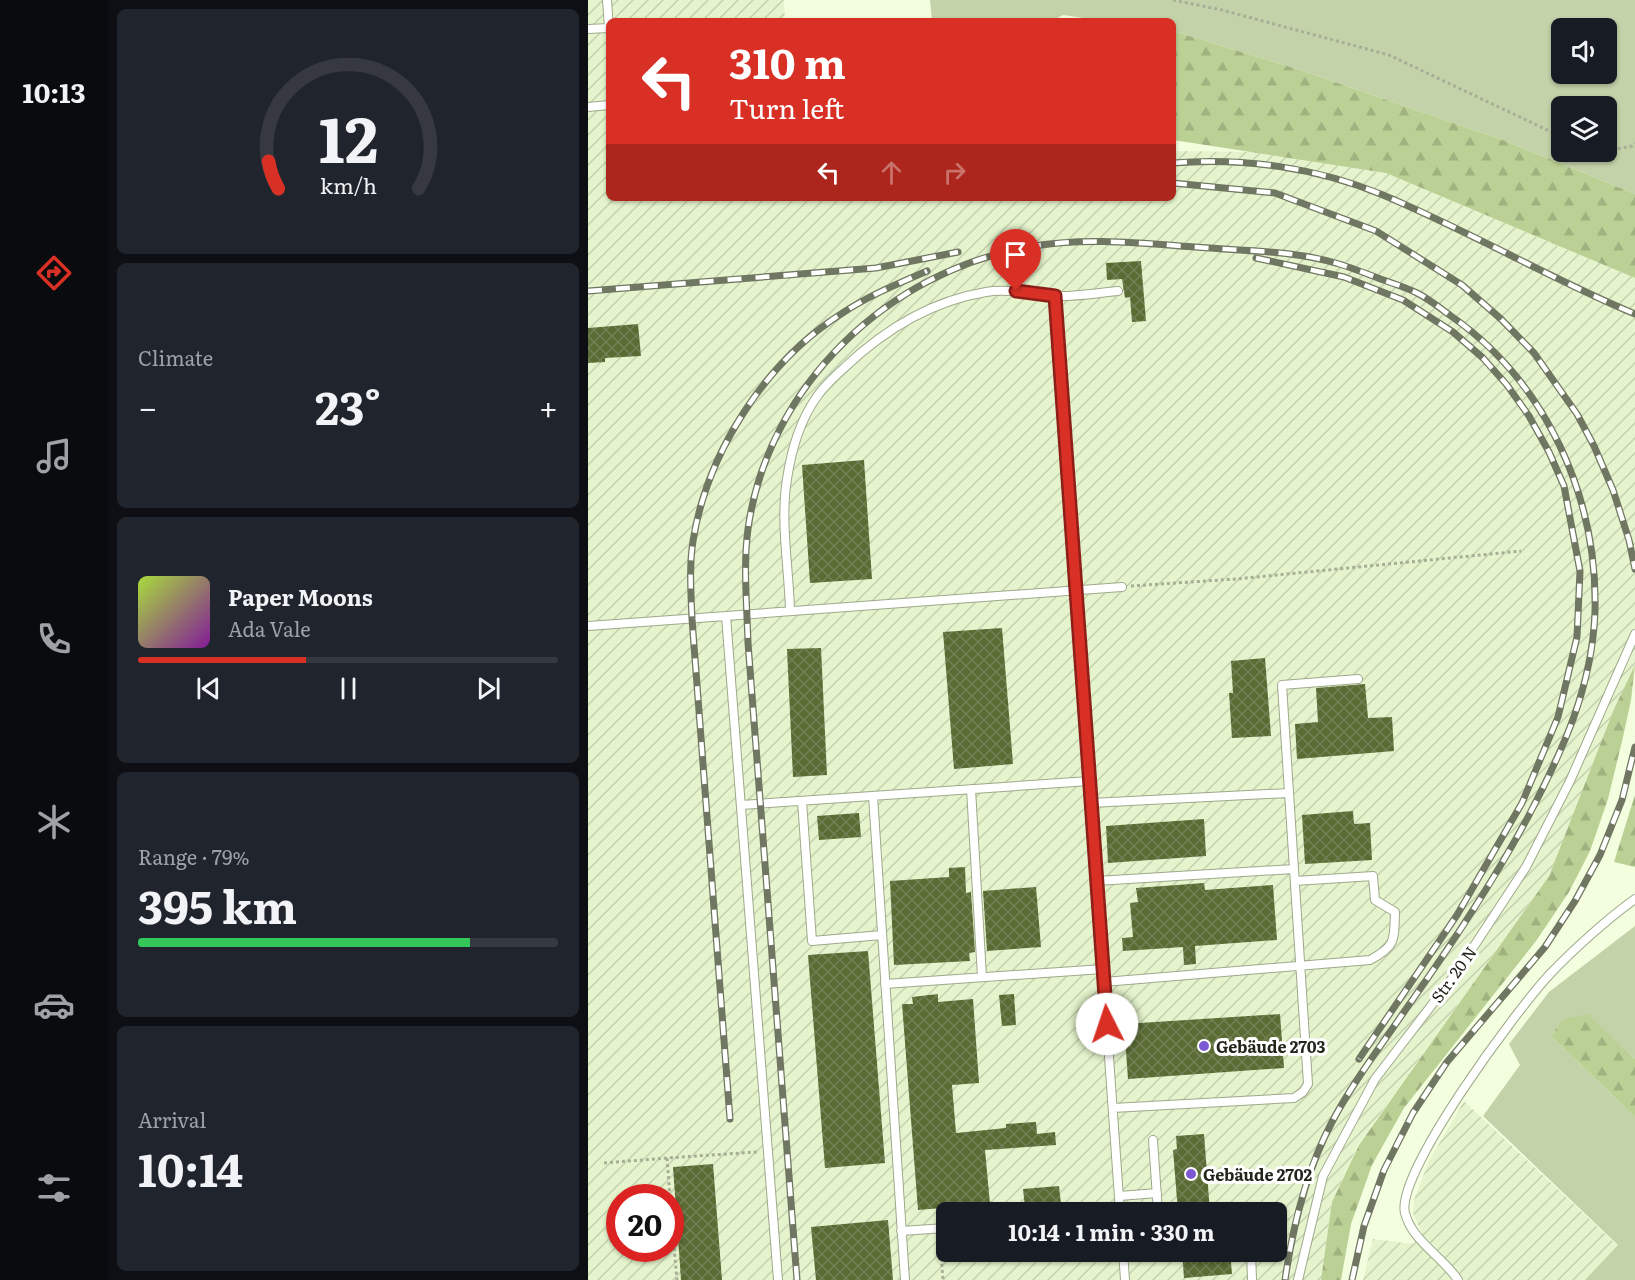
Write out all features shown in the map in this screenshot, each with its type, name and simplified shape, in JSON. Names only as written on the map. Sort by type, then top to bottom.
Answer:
[{"type":"lane","points":[[607,0],[608,18]]},
{"type":"lane","points":[[588,29],[606,28]]},
{"type":"lane","points":[[588,107],[606,105]]},
{"type":"lane","points":[[790,611],[785,524],[787,479],[806,415],[816,397],[832,380],[873,342],[913,316],[937,304],[959,297],[989,291],[1016,291],[1055,296],[1118,291]]},
{"type":"lane","points":[[1055,296],[1119,1202]]},
{"type":"lane","points":[[588,626],[1122,587]]},
{"type":"lane","points":[[726,616],[778,1280]]},
{"type":"lane","name":"Str. 20 N","points":[[1297,1279],[1323,1176],[1375,1080],[1457,972],[1526,867],[1570,781],[1635,634]]},
{"type":"lane","points":[[1113,1108],[1294,1098],[1303,1092],[1308,1084],[1282,685],[1358,678]]},
{"type":"lane","points":[[741,806],[1089,781]]},
{"type":"lane","points":[[971,789],[982,977]]},
{"type":"lane","points":[[1091,803],[1289,792]]},
{"type":"lane","points":[[873,796],[905,1280]]},
{"type":"lane","points":[[802,801],[812,941],[882,935]]},
{"type":"lane","points":[[1096,881],[1294,868]]},
{"type":"lane","points":[[1104,982],[1370,960],[1387,951],[1394,938],[1395,912],[1375,900],[1373,876],[1295,881]]},
{"type":"lane","points":[[1458,1280],[1449,1266],[1418,1238],[1405,1212],[1408,1189],[1424,1153],[1452,1105],[1509,1024],[1550,974],[1635,899]]},
{"type":"lane","points":[[885,984],[1103,969]]},
{"type":"lane","points":[[1153,1140],[1157,1202]]},
{"type":"lane","points":[[1119,1196],[1157,1193]]},
{"type":"lane","points":[[902,1231],[936,1229]]},
{"type":"lane","points":[[1124,1262],[1125,1280]]},
{"type":"lane","points":[[1251,1262],[1252,1280]]},
{"type":"path","points":[[1173,0],[1222,10],[1389,55],[1551,132]]},
{"type":"path","points":[[1617,149],[1632,146],[1635,143]]},
{"type":"path","points":[[1122,587],[1236,579],[1521,551]]},
{"type":"path","points":[[604,1163],[768,1151]]},
{"type":"path","points":[[667,1158],[669,1184]]},
{"type":"path","points":[[675,1262],[677,1280]]},
{"type":"path","points":[[943,1262],[943,1280]]},
{"type":"shaded area","points":[[588,0],[784,0],[785,18],[606,18],[606,201],[1176,201],[1176,151],[1258,152],[1386,173],[1635,278],[1635,665],[1614,709],[1549,876],[1358,1145],[1332,1202],[1321,1280],[588,1280]]},
{"type":"shaded area","points":[[930,0],[1635,0],[1635,194],[1557,162],[1617,162],[1617,96],[1551,96],[1551,160],[1503,140],[1294,68],[1176,32],[1176,18],[1084,18],[1063,15],[1058,18],[932,18]]},
{"type":"shaded area","points":[[1635,926],[1635,1059],[1588,1015],[1562,1019],[1551,1036],[1635,1117],[1635,1280],[1585,1280],[1618,1245],[1483,1116],[1520,1065],[1509,1044],[1549,992]]},
{"type":"shaded area","points":[[1464,1101],[1618,1246],[1585,1280],[1363,1280],[1373,1239],[1413,1244],[1422,1233],[1413,1214],[1414,1200],[1429,1161]]},
{"type":"green space","points":[[1176,32],[1294,68],[1503,140],[1551,160],[1551,162],[1557,162],[1635,194],[1635,278],[1386,173],[1176,140]]},
{"type":"green space","points":[[1635,665],[1631,700],[1608,799],[1590,851],[1569,892],[1536,941],[1404,1108],[1372,1165],[1351,1224],[1341,1280],[1321,1280],[1332,1202],[1359,1145],[1549,876],[1614,709]]},
{"type":"green space","points":[[1635,795],[1635,867],[1614,862]]},
{"type":"green space","points":[[1588,1014],[1635,1059],[1635,1117],[1551,1036],[1562,1019]]},
{"type":"building","points":[[1141,261],[1146,321],[1132,322],[1130,297],[1125,298],[1122,279],[1107,280],[1106,263]]},
{"type":"building","points":[[638,324],[641,356],[605,358],[605,362],[588,363],[588,328]]},
{"type":"building","points":[[864,460],[872,579],[810,583],[802,465]]},
{"type":"building","points":[[1002,628],[1013,764],[954,769],[943,632]]},
{"type":"building","points":[[821,648],[827,775],[793,777],[787,649]]},
{"type":"building","points":[[1265,658],[1271,736],[1232,738],[1229,693],[1233,693],[1231,661]]},
{"type":"building","points":[[1365,684],[1368,718],[1392,717],[1394,751],[1297,759],[1295,724],[1318,722],[1316,688]]},
{"type":"building","points":[[1353,811],[1354,824],[1370,823],[1372,860],[1305,864],[1302,815]]},
{"type":"building","points":[[859,813],[861,837],[819,840],[817,816]]},
{"type":"building","points":[[1204,819],[1206,856],[1108,863],[1106,826]]},
{"type":"building","points":[[965,867],[966,893],[971,892],[975,952],[969,953],[970,961],[894,965],[890,881],[949,877],[949,868]]},
{"type":"building","points":[[1204,883],[1205,890],[1273,885],[1277,940],[1195,946],[1196,964],[1184,965],[1183,947],[1123,951],[1122,938],[1133,937],[1130,903],[1138,902],[1136,888]]},
{"type":"building","points":[[1036,887],[1041,947],[987,951],[983,891]]},
{"type":"building","points":[[868,951],[885,1163],[825,1168],[808,955]]},
{"type":"building","points":[[938,994],[938,1002],[973,999],[979,1083],[952,1085],[956,1133],[1006,1128],[1006,1124],[1036,1122],[1037,1134],[1055,1132],[1056,1145],[985,1150],[990,1202],[936,1202],[936,1208],[918,1210],[902,1004],[913,1004],[912,997]]},
{"type":"building","points":[[1014,994],[1016,1025],[1002,1026],[999,995]]},
{"type":"building","name":"Gebäude 2703","points":[[1280,1014],[1284,1068],[1128,1079],[1124,1024]]},
{"type":"building","name":"Gebäude 2702","points":[[1204,1134],[1209,1202],[1177,1202],[1173,1150],[1177,1149],[1176,1136]]},
{"type":"building","points":[[713,1164],[722,1280],[681,1280],[680,1262],[684,1262],[684,1184],[674,1184],[673,1167]]},
{"type":"building","points":[[1059,1186],[1061,1202],[1024,1202],[1023,1189]]},
{"type":"building","points":[[888,1220],[893,1280],[816,1280],[811,1227]]},
{"type":"building","points":[[1183,1262],[1231,1262],[1232,1274],[1184,1278]]},
{"type":"railway","points":[[1176,163],[1253,163],[1306,171],[1358,186],[1415,209],[1635,314]]},
{"type":"railway","points":[[1176,183],[1275,193],[1376,231],[1462,285],[1501,319],[1534,353],[1577,414],[1613,490],[1629,540],[1635,569]]},
{"type":"railway","points":[[797,1280],[748,643],[746,586],[748,529],[760,477],[781,428],[809,383],[844,343],[884,309],[929,281],[978,260],[1029,247],[1070,242],[1154,244],[1304,256],[1349,267],[1421,295],[1485,343],[1514,374],[1539,408],[1560,446],[1576,485],[1587,527],[1594,569],[1593,640],[1582,693],[1564,743],[1528,817],[1485,891],[1439,962],[1358,1078],[1332,1122],[1315,1160],[1302,1199],[1285,1280]]},
{"type":"railway","points":[[588,291],[876,268],[958,252]]},
{"type":"railway","points":[[1256,258],[1344,277],[1403,300],[1453,332],[1483,358],[1507,385],[1529,416],[1549,452],[1564,486],[1580,571],[1577,637],[1558,717],[1522,803],[1457,915],[1359,1059]]},
{"type":"railway","points":[[730,1119],[692,619],[691,560],[700,508],[711,475],[744,412],[764,384],[788,357],[813,334],[841,314],[927,271]]},
{"type":"railway","points":[[1352,1280],[1364,1226],[1384,1170],[1413,1113],[1447,1062],[1545,947],[1575,901],[1600,855],[1622,800],[1635,747]]},
{"type":"place","name":"Gebäude 2703","points":[[1204,1046]]},
{"type":"place","name":"Gebäude 2702","points":[[1191,1174]]},
{"type":"route","points":[[1016,291],[1055,296],[1107,1024]]}]
